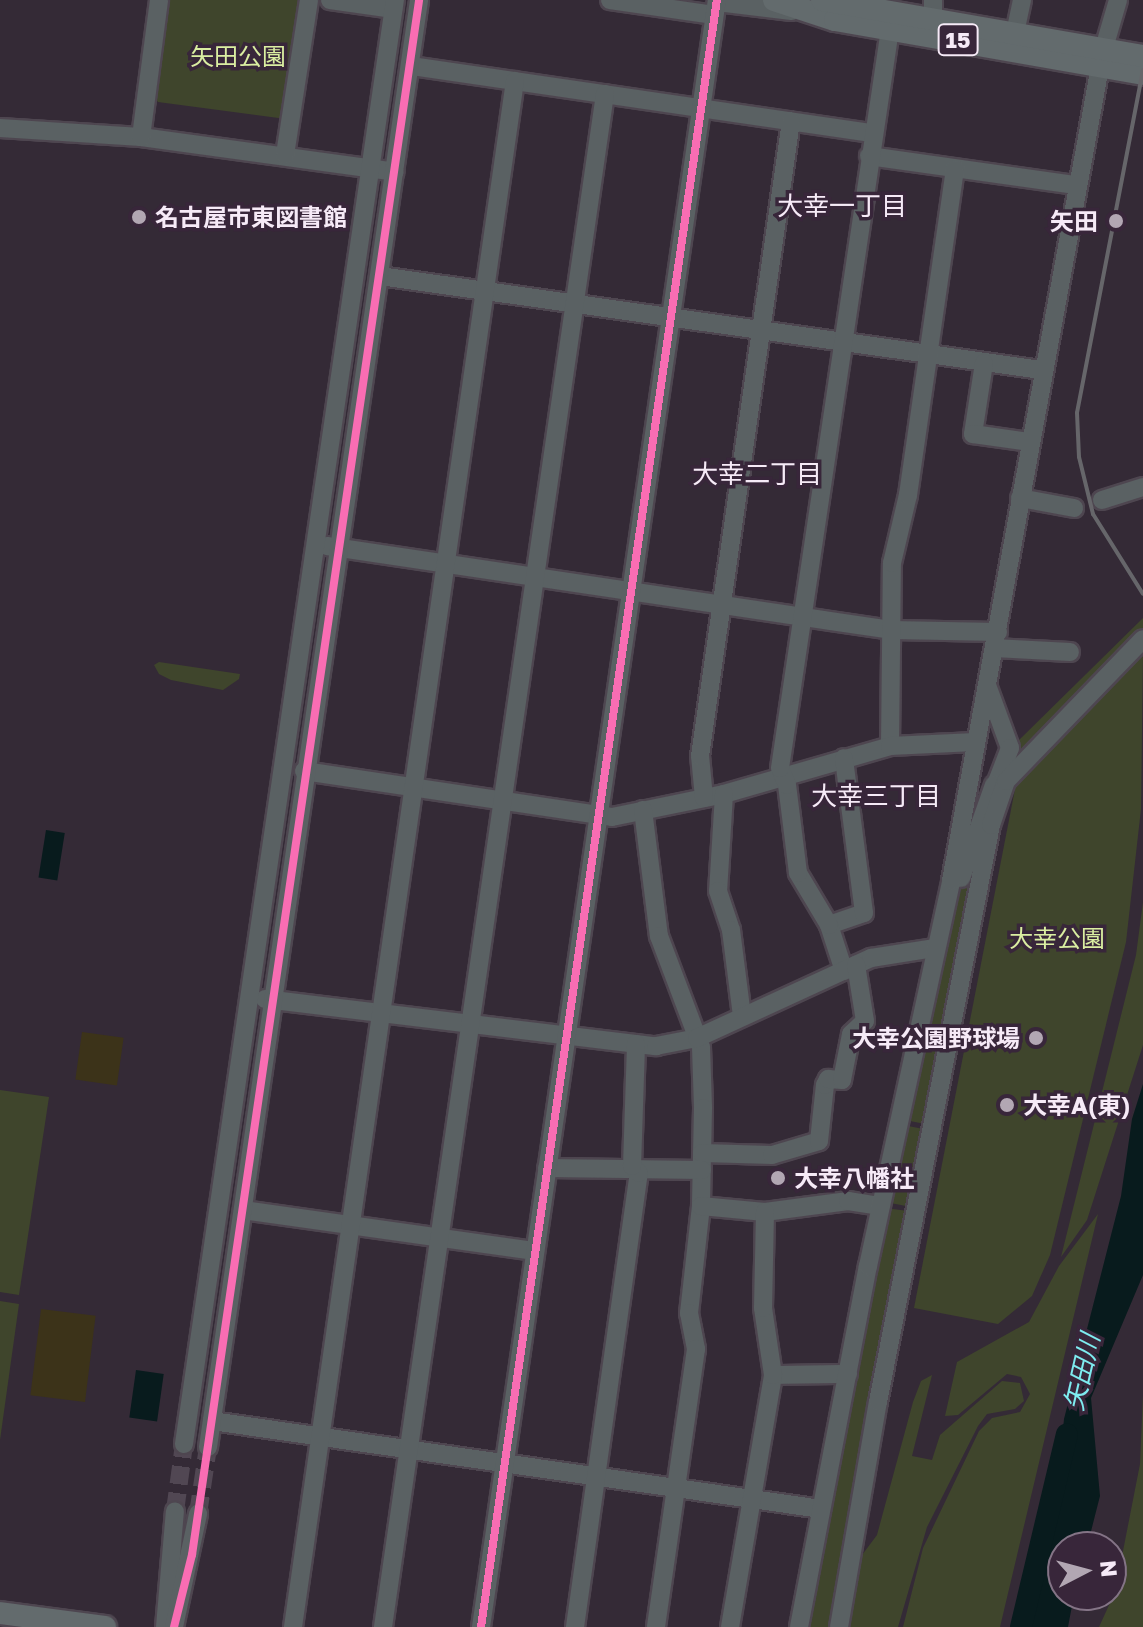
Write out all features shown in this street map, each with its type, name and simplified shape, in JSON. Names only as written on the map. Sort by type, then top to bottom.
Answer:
[{"type":"main road","name":"15","points":[[774,0],[814,6],[933,10],[1102,58]]},
{"type":"main road","name":"15","points":[[814,6],[890,29],[1102,58],[1142,59]]},
{"type":"main road","points":[[0,1613],[105,1627]]},
{"type":"street","points":[[141,137],[159,0]]},
{"type":"street","points":[[285,155],[309,0]]},
{"type":"street","points":[[184,1444],[394,4],[330,0]]},
{"type":"street","points":[[208,1447],[304,771],[419,0]]},
{"type":"street","points":[[610,0],[716,6],[814,6]]},
{"type":"street","points":[[1015,33],[1022,0]]},
{"type":"street","points":[[799,1627],[996,640],[1041,370],[1076,185],[1102,58],[1118,0]]},
{"type":"street","points":[[481,1627],[716,6]]},
{"type":"street","points":[[547,1168],[636,1171],[772,1155],[819,1141],[825,1085],[828,1079],[842,1080],[851,1034],[865,1021],[850,968],[798,873],[780,768],[890,29]]},
{"type":"street","points":[[411,66],[873,133]]},
{"type":"street","points":[[293,1627],[515,81]]},
{"type":"street","points":[[383,1627],[605,94]]},
{"type":"street","points":[[704,798],[700,756],[791,121]]},
{"type":"street","points":[[0,128],[141,137],[395,172]]},
{"type":"street","points":[[869,156],[1076,185]]},
{"type":"street","points":[[890,746],[892,563],[908,495],[955,169]]},
{"type":"street","points":[[380,276],[1041,370]]},
{"type":"street","points":[[984,363],[973,434],[1030,442]]},
{"type":"street","points":[[1102,500],[1143,487]]},
{"type":"street","points":[[1020,498],[1074,508]]},
{"type":"street","points":[[315,543],[891,630],[996,640],[1070,652]]},
{"type":"street","points":[[935,948],[1000,783],[1143,639]]},
{"type":"street","points":[[839,1627],[933,1114],[991,825],[1010,748],[987,685]]},
{"type":"street","points":[[304,771],[598,817],[724,794],[890,746],[975,742]]},
{"type":"street","points":[[829,925],[864,913],[844,758]]},
{"type":"street","points":[[724,794],[718,891],[735,951],[742,1016]]},
{"type":"street","points":[[643,810],[659,936],[697,1038],[702,1162],[701,1206],[689,1313],[696,1349],[656,1627]]},
{"type":"street","points":[[249,997],[636,1044],[671,1045],[697,1038],[850,968],[935,948]]},
{"type":"street","points":[[575,1627],[636,1171],[632,1166],[636,1044]]},
{"type":"street","points":[[701,1206],[765,1212],[848,1201],[881,1206]]},
{"type":"street","points":[[243,1210],[535,1251]]},
{"type":"street","points":[[730,1627],[773,1375],[763,1308],[765,1212]]},
{"type":"street","points":[[773,1375],[848,1374]]},
{"type":"street","points":[[212,1421],[595,1479],[821,1509]]},
{"type":"street","points":[[165,1627],[175,1511]]},
{"type":"street","points":[[174,1627],[198,1514]]},
{"type":"green space","name":"矢田公園","points":[[169,0],[304,0],[286,119],[158,102],[155,98]]},
{"type":"green space","points":[[1143,618],[1143,631],[1004,776],[1015,744]]},
{"type":"green space","name":"大幸公園野球場","points":[[1143,652],[1141,809],[1126,942],[1050,1255],[1032,1296],[998,1324],[914,1308],[1016,784]]},
{"type":"green space","points":[[159,662],[240,674],[239,679],[223,690],[171,680],[159,674],[154,665]]},
{"type":"green space","points":[[986,808],[925,1124],[905,1120],[947,935]]},
{"type":"green space","points":[[1143,902],[1143,1045],[1087,1220],[1061,1257],[1136,955]]},
{"type":"green space","points":[[0,1090],[49,1097],[19,1295],[0,1292]]},
{"type":"green space","points":[[903,1125],[924,1129],[909,1207],[888,1203]]},
{"type":"green space","points":[[885,1208],[908,1211],[832,1627],[804,1627]]},
{"type":"green space","points":[[1098,1214],[1000,1627],[903,1627],[923,1548],[979,1431],[992,1418],[1020,1412],[1030,1394],[1021,1377],[1007,1374],[958,1415],[945,1416],[957,1362],[1029,1322],[1059,1266]]},
{"type":"green space","points":[[0,1301],[19,1304],[0,1440]]},
{"type":"green space","points":[[932,1375],[912,1456],[932,1460],[940,1435],[1002,1381],[1020,1383],[1024,1401],[1015,1409],[987,1414],[978,1426],[927,1527],[898,1627],[845,1627],[856,1563],[877,1535],[913,1402],[921,1381]]},
{"type":"green space","points":[[1143,1394],[1143,1627],[1099,1627],[1106,1611],[1127,1611],[1127,1531],[1140,1464]]},
{"type":"sand","points":[[82,1032],[124,1038],[117,1085],[75,1080]]},
{"type":"sand","points":[[41,1309],[96,1316],[85,1402],[30,1395]]},
{"type":"water","points":[[46,830],[65,833],[57,880],[38,877]]},
{"type":"water","name":"矢田川","points":[[1143,1084],[1143,1275],[1091,1398],[1100,1496],[1091,1531],[1047,1531],[1047,1611],[1071,1611],[1068,1627],[1016,1627],[1056,1503],[1064,1419],[1121,1196],[1132,1119]]},
{"type":"water","points":[[136,1370],[164,1374],[157,1421],[129,1418]]},
{"type":"waterway","name":"矢田川","points":[[1021,1627],[1067,1434]]},
{"type":"tunnel","points":[[175,1511],[184,1444]]},
{"type":"tunnel","points":[[198,1514],[208,1447]]},
{"type":"railway","points":[[1143,70],[1077,413],[1079,457],[1093,514],[1143,594]]},
{"type":"cycle path","points":[[174,1627],[192,1555],[419,0]]},
{"type":"cycle path","points":[[481,1627],[717,0]]},
{"type":"place","name":"名古屋市東図書館","points":[[139,217]]},
{"type":"place","name":"矢田","points":[[1116,221]]},
{"type":"place","name":"大幸公園野球場","points":[[1036,1038]]},
{"type":"place","name":"大幸A(東)","points":[[1007,1105]]},
{"type":"place","name":"大幸八幡社","points":[[778,1178]]},
{"type":"district","name":"大幸一丁目","points":[[842,206]]},
{"type":"district","name":"大幸二丁目","points":[[757,474]]},
{"type":"district","name":"大幸三丁目","points":[[876,796]]},
{"type":"park label","name":"大幸公園","points":[[1057,938]]}]
